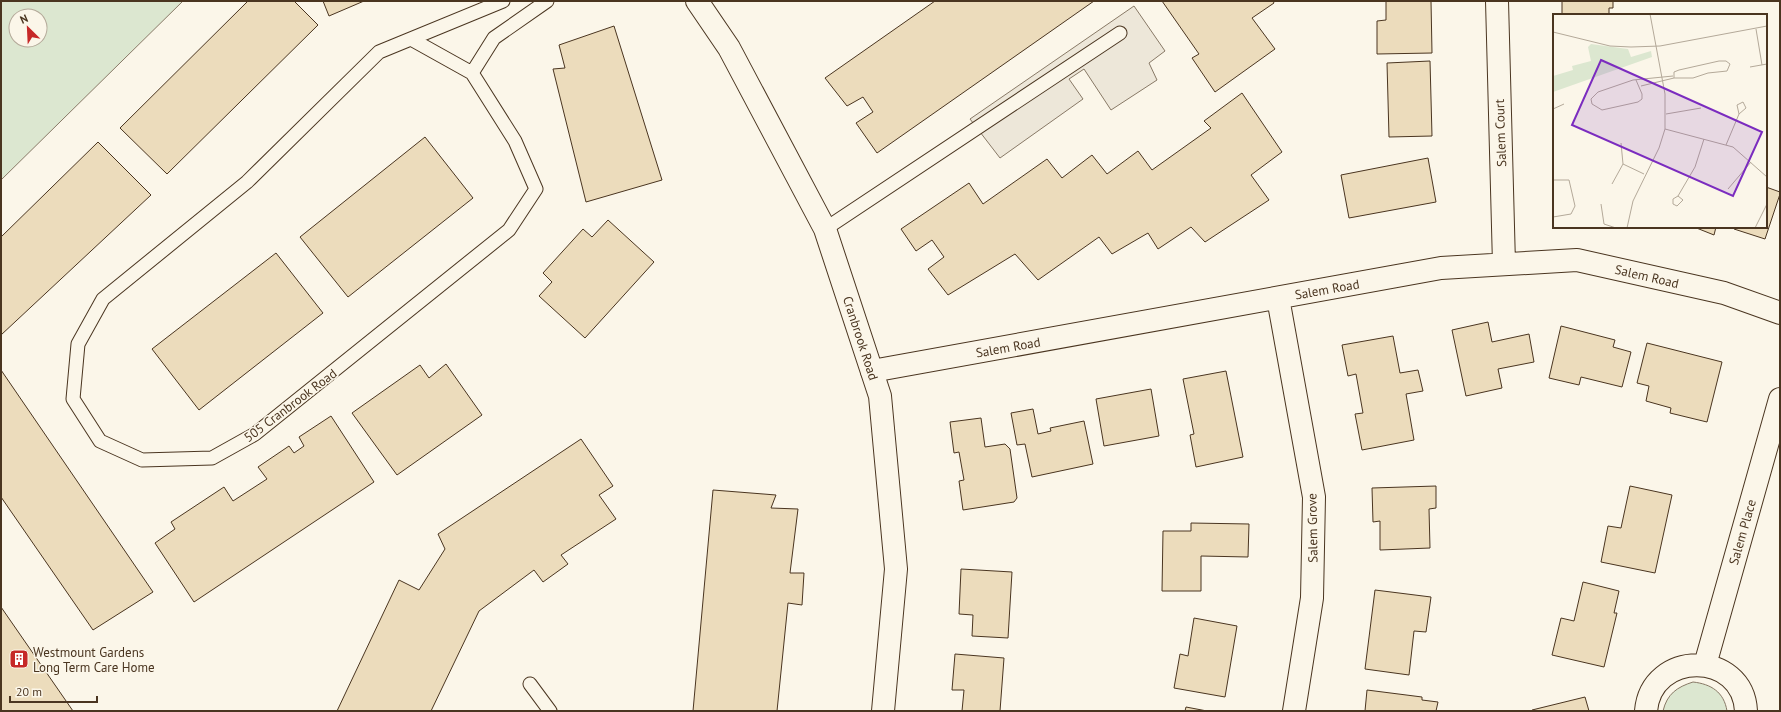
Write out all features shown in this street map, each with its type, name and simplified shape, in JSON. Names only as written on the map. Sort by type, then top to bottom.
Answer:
[{"type":"street","name":"Cranbrook Road","points":[[697,1],[729,48],[825,228],[880,396],[896,569],[883,711]]},
{"type":"street","name":"Salem Court","points":[[1497,1],[1504,264]]},
{"type":"street","name":"Salem Road","points":[[872,371],[1441,268],[1577,260],[1724,293],[1780,313]]},
{"type":"street","name":"Salem Grove","points":[[1278,298],[1314,497],[1312,598],[1294,711]]},
{"type":"street","name":"Salem Place","points":[[1705,665],[1780,399]]},
{"type":"street","points":[[1646,711],[1652,689],[1662,677],[1675,669],[1690,665],[1705,665],[1720,670],[1732,678],[1740,690],[1746,704],[1746,711]]},
{"type":"lane","name":"505 Cranbrook Road","points":[[411,39],[472,73],[515,141],[536,189],[509,230],[255,434],[212,458],[142,460],[100,441],[73,399],[78,344],[103,299],[246,182],[380,52],[411,39],[503,1]]},
{"type":"lane","points":[[472,73],[494,38],[547,1]]},
{"type":"lane","points":[[825,228],[1120,33]]},
{"type":"lane","points":[[530,684],[550,711]]},
{"type":"green space","points":[[1,1],[183,1],[1,180]]},
{"type":"green space","points":[[1693,682],[1700,683],[1716,690],[1723,699],[1727,711],[1663,711],[1667,700],[1674,692],[1682,686]]},
{"type":"shaded area","points":[[1134,6],[1165,51],[1149,63],[1157,80],[1111,110],[1084,69],[1069,79],[1083,99],[1000,158],[970,119]]},
{"type":"building","points":[[248,1],[294,1],[318,25],[167,174],[120,128]]},
{"type":"building","points":[[323,1],[364,1],[329,16]]},
{"type":"building","points":[[935,1],[1094,1],[877,153],[856,123],[873,112],[863,97],[847,106],[825,78]]},
{"type":"building","points":[[1162,1],[1273,1],[1274,3],[1252,18],[1275,49],[1215,92],[1192,58],[1199,54]]},
{"type":"building","points":[[1386,1],[1431,1],[1432,53],[1377,54],[1377,21],[1386,20]]},
{"type":"building","points":[[1562,1],[1613,1],[1613,8],[1609,8],[1609,14],[1562,14]]},
{"type":"building","points":[[614,26],[662,180],[586,202],[553,69],[565,68],[559,45]]},
{"type":"building","points":[[1430,61],[1432,136],[1389,137],[1387,63]]},
{"type":"building","points":[[1242,93],[1282,152],[1251,175],[1269,200],[1205,242],[1191,227],[1158,249],[1148,233],[1112,254],[1099,237],[1038,280],[1015,254],[948,295],[928,269],[944,257],[932,240],[916,251],[901,229],[969,183],[983,204],[1047,159],[1062,178],[1092,155],[1107,174],[1138,151],[1152,170],[1211,128],[1204,121]]},
{"type":"building","points":[[425,137],[473,198],[348,297],[300,237]]},
{"type":"building","points":[[98,142],[151,195],[1,335],[1,237]]},
{"type":"building","points":[[1428,158],[1436,202],[1349,218],[1341,175]]},
{"type":"building","points":[[1767,187],[1780,192],[1765,239],[1734,229],[1767,228]]},
{"type":"building","points":[[608,220],[654,262],[585,338],[539,296],[552,282],[543,273],[583,229],[592,237]]},
{"type":"building","points":[[1696,228],[1716,228],[1714,235]]},
{"type":"building","points":[[276,253],[323,313],[199,410],[152,349]]},
{"type":"building","points":[[1488,322],[1492,342],[1529,334],[1534,362],[1498,369],[1502,388],[1466,396],[1452,330]]},
{"type":"building","points":[[1561,326],[1615,340],[1613,347],[1631,352],[1622,387],[1581,377],[1579,385],[1549,378]]},
{"type":"building","points":[[1393,336],[1400,373],[1418,370],[1423,391],[1406,394],[1414,440],[1362,450],[1355,414],[1363,413],[1356,374],[1348,376],[1342,345]]},
{"type":"building","points":[[1647,343],[1722,362],[1707,422],[1670,413],[1671,408],[1646,401],[1649,386],[1637,383]]},
{"type":"building","points":[[446,364],[482,415],[397,475],[352,413],[420,365],[429,378]]},
{"type":"building","points":[[1,370],[153,592],[93,630],[1,497]]},
{"type":"building","points":[[1226,371],[1243,457],[1196,467],[1190,435],[1194,434],[1183,379]]},
{"type":"building","points":[[1151,389],[1159,436],[1104,446],[1096,399]]},
{"type":"building","points":[[1033,409],[1038,434],[1051,431],[1050,428],[1084,421],[1093,464],[1032,477],[1025,444],[1017,445],[1011,413]]},
{"type":"building","points":[[331,416],[374,482],[194,602],[155,543],[175,529],[171,522],[224,487],[233,501],[267,479],[258,467],[289,446],[294,453],[304,446],[299,437]]},
{"type":"building","points":[[981,418],[985,447],[1005,444],[1010,449],[1017,498],[1014,502],[963,510],[959,481],[964,480],[959,452],[954,453],[950,422]]},
{"type":"building","points":[[581,439],[613,486],[599,495],[616,519],[561,555],[568,564],[543,582],[534,570],[479,611],[431,711],[337,711],[399,580],[419,590],[445,549],[438,534]]},
{"type":"building","points":[[1436,486],[1436,508],[1429,509],[1430,548],[1380,550],[1380,521],[1373,522],[1372,488]]},
{"type":"building","points":[[1630,486],[1672,495],[1655,573],[1601,562],[1608,526],[1621,528]]},
{"type":"building","points":[[713,490],[776,495],[771,508],[798,509],[790,573],[804,573],[802,605],[788,603],[777,711],[693,711]]},
{"type":"building","points":[[1191,523],[1249,524],[1248,557],[1201,556],[1201,591],[1162,591],[1163,531],[1191,531]]},
{"type":"building","points":[[961,569],[1012,572],[1008,638],[972,636],[973,615],[959,614]]},
{"type":"building","points":[[1583,582],[1619,591],[1614,613],[1617,613],[1604,667],[1552,655],[1561,618],[1574,621]]},
{"type":"building","points":[[1375,590],[1431,597],[1426,632],[1414,631],[1409,675],[1365,669]]},
{"type":"building","name":"Westmount Gardens Long Term Care Home","points":[[1,607],[73,711],[1,711]]},
{"type":"building","points":[[1194,618],[1237,626],[1225,697],[1174,688],[1180,654],[1188,656]]},
{"type":"building","points":[[955,654],[1004,658],[1000,711],[962,711],[964,690],[952,690]]},
{"type":"building","points":[[1367,690],[1422,697],[1422,700],[1438,702],[1436,711],[1365,711]]},
{"type":"building","points":[[1585,697],[1589,711],[1532,711],[1532,710]]},
{"type":"building","points":[[1186,707],[1207,711],[1185,711]]},
{"type":"place","name":"Westmount Gardens Long Term Care Home","points":[[19,659]]}]
